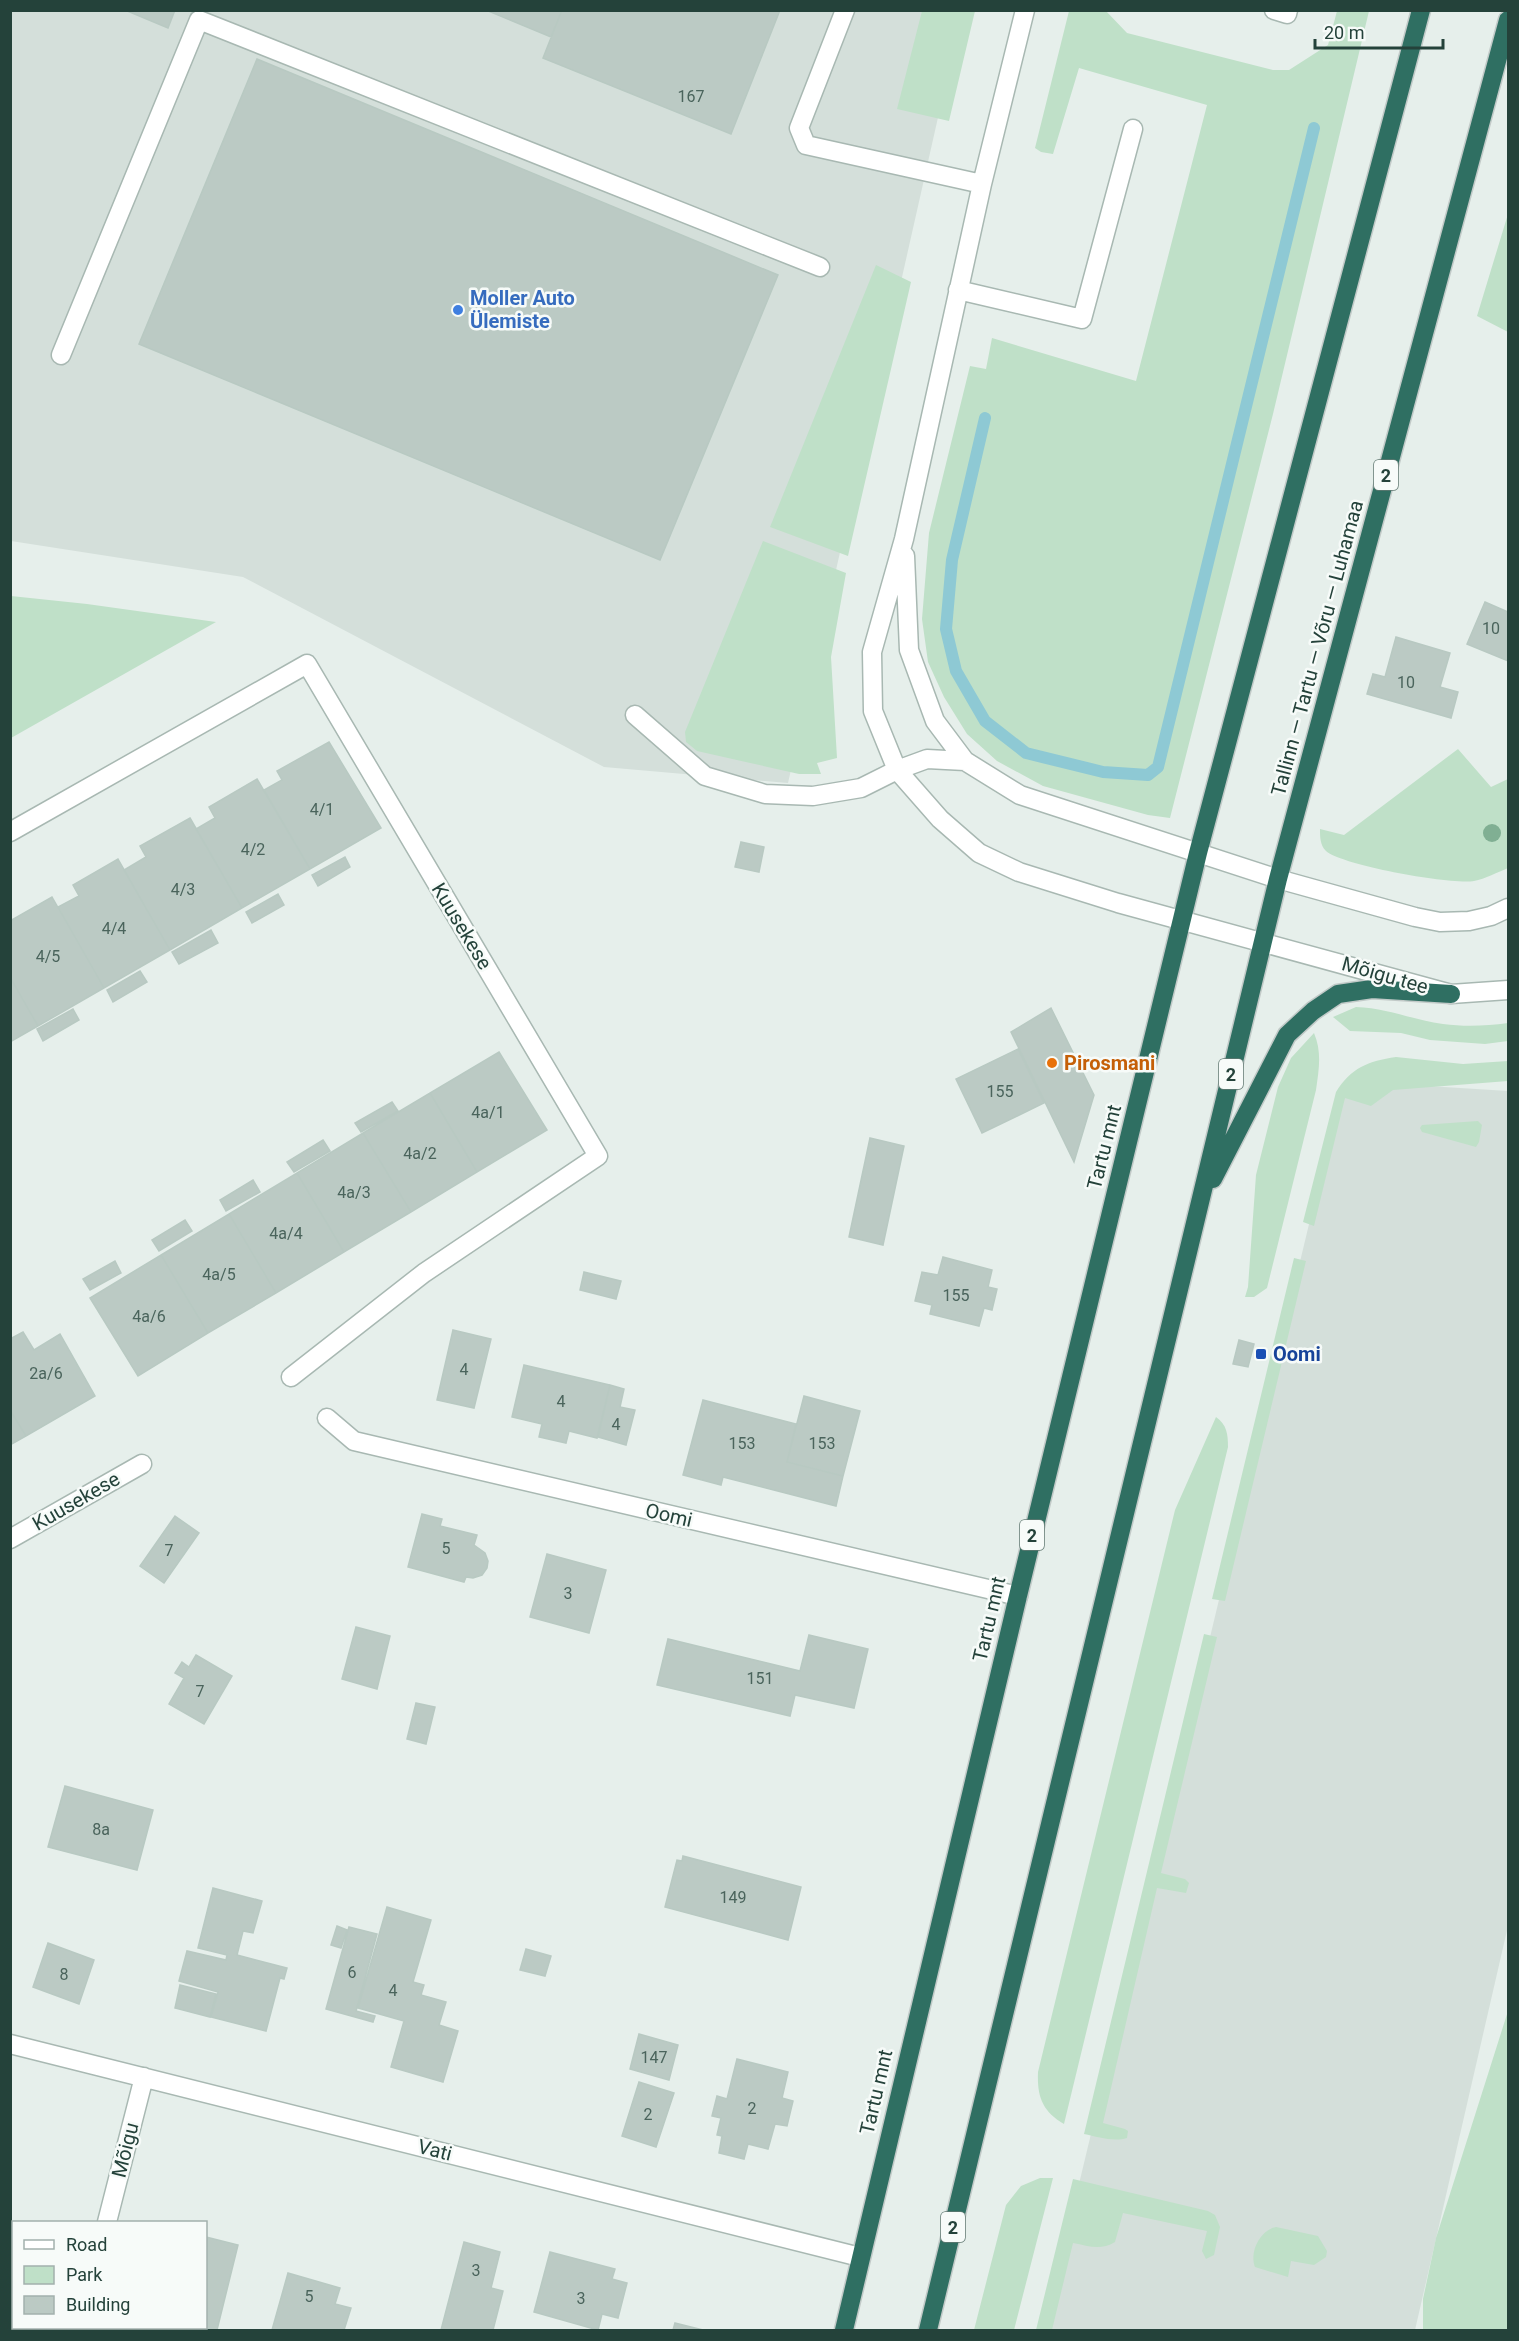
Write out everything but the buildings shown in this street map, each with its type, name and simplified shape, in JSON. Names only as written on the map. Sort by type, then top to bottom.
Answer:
[{"type":"highway","name":"2","points":[[1182,919],[1421,10]]},
{"type":"highway","name":"Tallinn — Tartu — Võru — Luhamaa","points":[[1264,941],[1278,879],[1509,20]]},
{"type":"highway","name":"Tartu mnt","points":[[844,2331],[1018,1596],[1182,919]]},
{"type":"highway","name":"2","points":[[928,2331],[1264,941]]},
{"type":"highway","points":[[1199,1207],[1287,1035],[1313,1011],[1338,994],[1372,989],[1451,994]]},
{"type":"street","points":[[845,10],[799,128],[806,145],[982,184]]},
{"type":"street","points":[[1024,10],[982,184],[904,539],[909,650],[935,721],[965,761],[1020,795],[1198,853],[1278,879],[1440,922],[1469,921],[1491,916],[1509,908]]},
{"type":"street","points":[[1274,10],[1287,14],[1288,10]]},
{"type":"street","points":[[61,355],[199,20],[820,267]]},
{"type":"street","points":[[958,290],[1082,319],[1133,129]]},
{"type":"street","name":"Mõigu tee","points":[[904,539],[872,652],[873,711],[897,770],[940,819],[979,853],[1019,872],[1118,903],[1264,941],[1451,994],[1509,990]]},
{"type":"street","name":"Kuusekese","points":[[10,832],[307,664],[598,1156],[424,1273],[291,1377]]},
{"type":"street","points":[[635,715],[705,776],[765,794],[813,796],[861,788],[897,770],[927,759],[965,761]]},
{"type":"street","name":"Oomi","points":[[327,1418],[354,1441],[1018,1596]]},
{"type":"street","name":"Kuusekese","points":[[10,1539],[142,1464]]},
{"type":"street","name":"Vati","points":[[10,2044],[860,2257]]},
{"type":"street","name":"Mõigu","points":[[108,2221],[144,2077]]},
{"type":"shaded area","points":[[10,11],[962,11],[788,783],[604,767],[243,577],[11,541]]},
{"type":"shaded area","points":[[1348,1081],[1508,1091],[1508,1926],[1415,2330],[1044,2330],[1310,1220]]},
{"type":"green space","points":[[922,11],[975,11],[949,121],[897,109]]},
{"type":"green space","points":[[1069,11],[1106,11],[1127,33],[1273,70],[1289,70],[1328,45],[1337,11],[1369,11],[1273,414],[1170,818],[1148,815],[1043,786],[997,761],[967,734],[944,697],[928,662],[922,619],[929,533],[970,366],[986,369],[992,338],[1136,381],[1207,105],[1079,68],[1053,154],[1041,152],[1035,148]]},
{"type":"green space","points":[[1508,214],[1508,332],[1477,316]]},
{"type":"green space","points":[[876,265],[911,282],[848,556],[770,527]]},
{"type":"green space","points":[[763,541],[846,573],[831,657],[837,758],[817,763],[821,774],[799,774],[697,751],[686,742],[685,732]]},
{"type":"green space","points":[[11,596],[87,604],[216,622],[11,738]]},
{"type":"green space","points":[[1458,749],[1491,787],[1508,779],[1508,868],[1474,881],[1443,880],[1373,868],[1336,856],[1324,849],[1320,829],[1344,835]]},
{"type":"green space","points":[[1356,1007],[1451,1025],[1476,1026],[1508,1023],[1508,1041],[1485,1044],[1430,1040],[1401,1033],[1350,1031],[1333,1017]]},
{"type":"green space","points":[[1314,1033],[1319,1054],[1316,1090],[1267,1288],[1254,1297],[1245,1297],[1248,1287],[1256,1175],[1278,1087],[1291,1058]]},
{"type":"green space","points":[[1396,1057],[1463,1064],[1508,1061],[1508,1081],[1393,1090],[1371,1106],[1345,1098],[1314,1226],[1303,1222],[1336,1092],[1354,1071],[1377,1061]]},
{"type":"green space","points":[[1478,1121],[1482,1125],[1476,1147],[1422,1132],[1420,1128],[1422,1125]]},
{"type":"green space","points":[[1294,1258],[1306,1261],[1225,1601],[1212,1599]]},
{"type":"green space","points":[[1216,1417],[1223,1423],[1226,1430],[1228,1447],[1064,2124],[1051,2114],[1042,2102],[1038,2072],[1175,1510]]},
{"type":"green space","points":[[1204,1634],[1217,1637],[1161,1873],[1185,1879],[1189,1883],[1186,1893],[1157,1888],[1103,2123],[1125,2129],[1128,2131],[1127,2138],[1100,2138],[1084,2134]]},
{"type":"green space","points":[[1508,2011],[1508,2330],[1423,2330],[1423,2299],[1436,2238]]},
{"type":"green space","points":[[1040,2178],[1053,2178],[1014,2330],[974,2330],[1006,2205],[1021,2186]]},
{"type":"green space","points":[[1073,2179],[1208,2211],[1215,2215],[1220,2227],[1214,2255],[1206,2259],[1202,2251],[1207,2231],[1123,2213],[1115,2242],[1110,2245],[1099,2247],[1073,2243],[1052,2330],[1036,2330]]},
{"type":"green space","points":[[1276,2227],[1318,2236],[1327,2251],[1326,2257],[1314,2265],[1291,2261],[1288,2277],[1255,2267],[1254,2255],[1257,2242],[1265,2232]]},
{"type":"waterway","points":[[985,418],[952,560],[946,629],[956,671],[985,721],[1026,753],[1103,772],[1148,775],[1158,767],[1314,128]]},
{"type":"place","name":"Moller Auto Ülemiste","points":[[458,310]]},
{"type":"place","name":"Pirosmani","points":[[1052,1063]]},
{"type":"place","name":"Oomi","points":[[1261,1354]]}]
